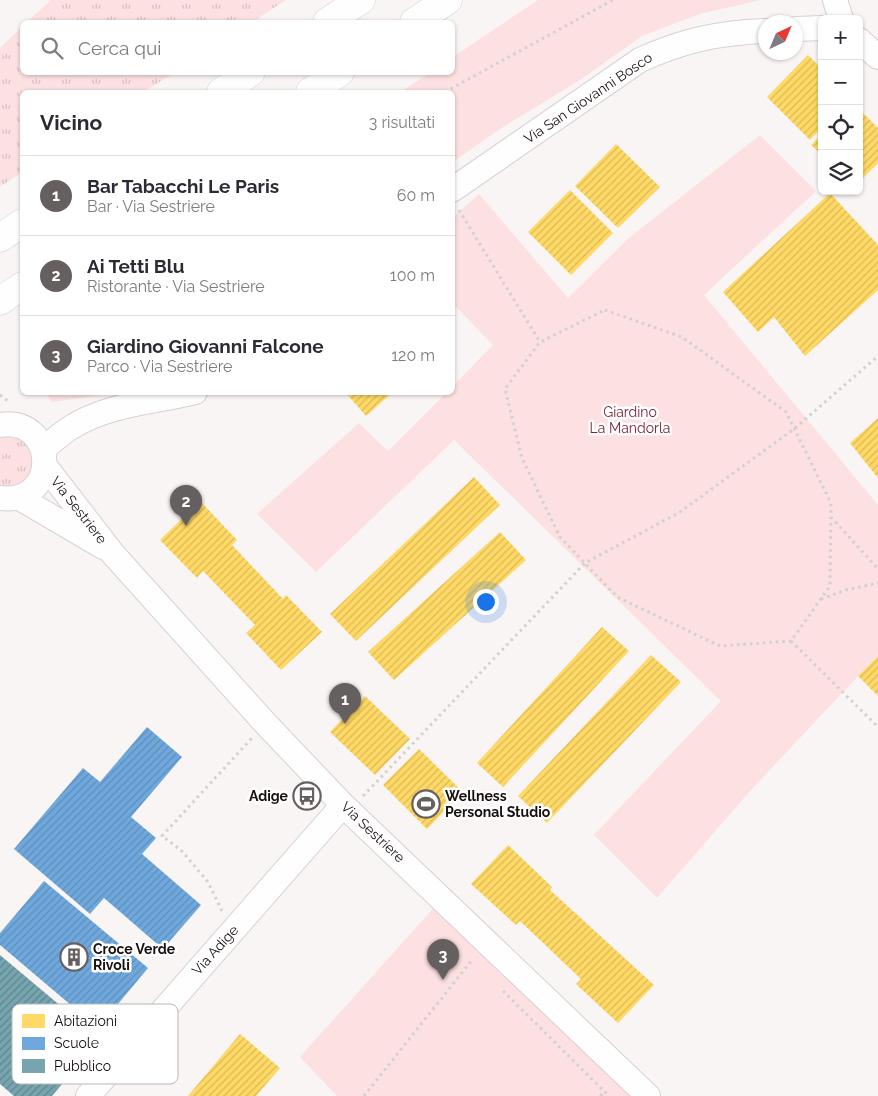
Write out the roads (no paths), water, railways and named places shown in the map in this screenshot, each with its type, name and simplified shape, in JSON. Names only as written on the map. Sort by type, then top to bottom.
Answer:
[{"type":"highway","points":[[330,20],[361,0]]},
{"type":"highway","points":[[417,20],[448,0]]},
{"type":"highway","points":[[224,90],[246,75]]},
{"type":"highway","points":[[313,90],[336,75]]},
{"type":"street","points":[[836,0],[840,15]]},
{"type":"street","points":[[803,29],[818,28]]},
{"type":"street","name":"Via San Giovanni Bosco","points":[[455,199],[640,60],[667,48],[698,38],[724,33],[758,31]]},
{"type":"street","points":[[863,44],[878,57]]},
{"type":"street","points":[[7,501],[36,486],[44,458],[70,427],[93,416],[130,405],[180,395]]},
{"type":"street","name":"Via Sestriere","points":[[2,422],[29,430],[38,439],[44,458],[113,554],[265,723],[343,805],[648,1096]]},
{"type":"street","name":"Via Sestriere","points":[[7,501],[113,554]]},
{"type":"street","name":"Via Adige","points":[[168,1004],[343,805]]},
{"type":"street","name":"Via Adige","points":[[88,1096],[98,1084]]},
{"type":"place","name":"Ai Tetti Blu","points":[[186,526]]},
{"type":"place","name":"Bar Tabacchi Le Paris","points":[[345,724]]},
{"type":"place","name":"Adige","points":[[307,796]]},
{"type":"place","name":"Wellness Personal Studio","points":[[426,804]]},
{"type":"place","name":"Croce Verde Rivoli","points":[[74,957]]},
{"type":"place","name":"Giardino Giovanni Falcone","points":[[443,980]]},
{"type":"park label","name":"Giardino La Mandorla","points":[[630,420]]}]
